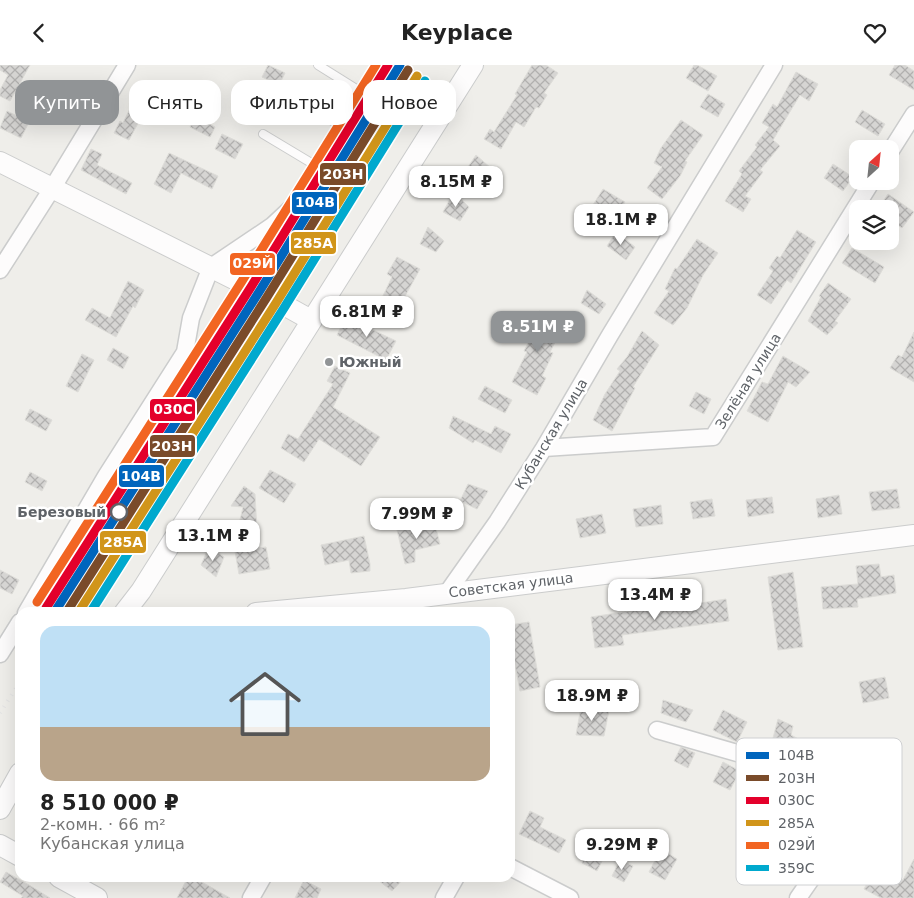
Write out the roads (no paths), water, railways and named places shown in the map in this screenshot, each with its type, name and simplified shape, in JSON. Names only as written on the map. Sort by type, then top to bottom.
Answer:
[{"type":"street","points":[[0,270],[127,65]]},
{"type":"street","points":[[380,80],[390,65]]},
{"type":"street","points":[[129,607],[141,591],[473,65]]},
{"type":"street","name":"Кубанская улица","points":[[447,593],[497,522],[544,448],[610,335],[774,65]]},
{"type":"street","points":[[30,607],[106,476],[185,352],[190,318],[211,267],[272,226],[302,198],[323,170],[363,106]]},
{"type":"street","points":[[898,140],[914,114]]},
{"type":"street","points":[[0,162],[211,267],[311,320]]},
{"type":"street","name":"Зелёная улица","points":[[544,448],[713,437],[866,190]]},
{"type":"street","name":"Советская улица","points":[[384,607],[405,606],[447,593],[914,535]]},
{"type":"street","points":[[0,654],[15,630]]},
{"type":"street","points":[[657,730],[736,753]]},
{"type":"street","points":[[0,809],[15,782]]},
{"type":"street","points":[[0,845],[15,853]]},
{"type":"street","points":[[515,870],[570,898]]},
{"type":"street","points":[[68,882],[97,898]]},
{"type":"street","points":[[251,898],[260,882]]},
{"type":"street","points":[[444,898],[453,882]]},
{"type":"street","points":[[798,898],[807,885]]},
{"type":"lane","points":[[318,65],[363,93]]},
{"type":"lane","points":[[339,125],[347,130]]},
{"type":"lane","points":[[263,134],[323,170]]},
{"type":"railway","points":[[68,607],[412,65]]},
{"type":"railway","points":[[0,713],[15,690]]},
{"type":"place","name":"Южный","points":[[329,362]]},
{"type":"place","name":"Березовый","points":[[119,512]]}]
